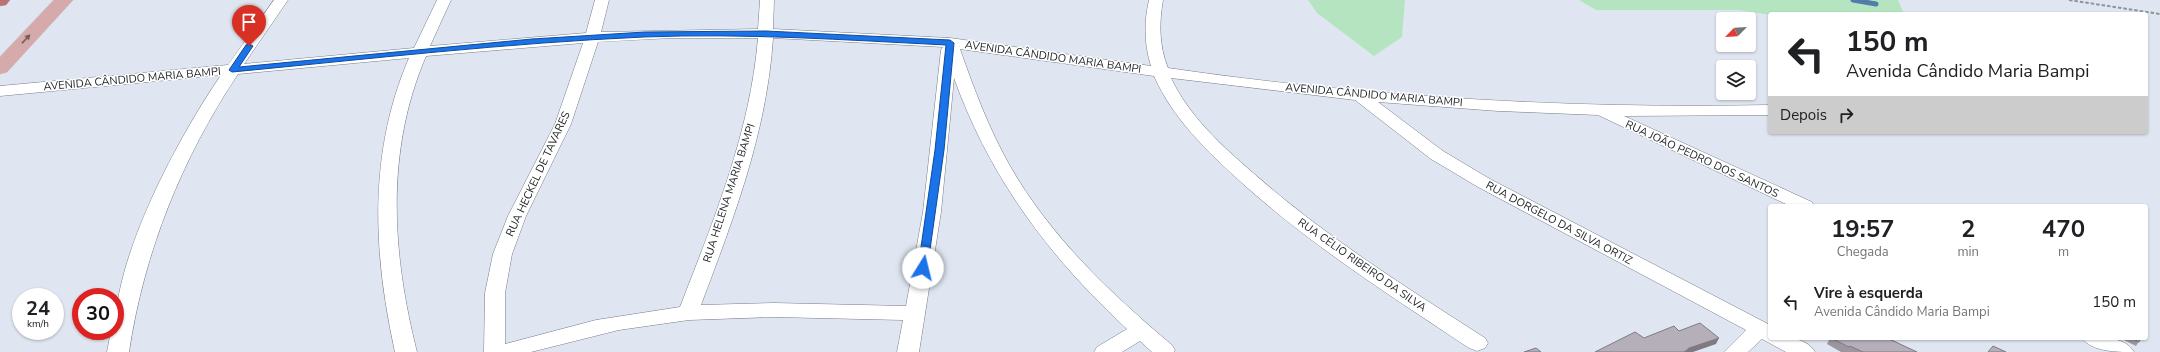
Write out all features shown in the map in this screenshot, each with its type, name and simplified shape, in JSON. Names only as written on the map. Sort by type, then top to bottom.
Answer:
[{"type":"main road","points":[[0,68],[64,0]]},
{"type":"street","points":[[118,352],[122,324],[142,253],[158,207],[180,158],[232,70],[281,0]]},
{"type":"street","points":[[406,352],[393,288],[386,237],[387,184],[394,132],[405,87],[444,0]]},
{"type":"street","name":"RUA HECKEL DE TAVARES","points":[[495,352],[493,309],[498,272],[509,236],[562,125],[592,37],[602,0]]},
{"type":"street","name":"RUA HELENA MARIA BAMPI","points":[[688,313],[726,211],[752,127],[758,99],[766,33],[767,0]]},
{"type":"street","name":"RUA CÉLIO RIBEIRO DA SILVA","points":[[1156,0],[1152,23],[1153,43],[1160,72],[1174,99],[1198,130],[1256,186],[1332,247],[1477,343]]},
{"type":"street","name":"AVENIDA CÂNDIDO MARIA BAMPI","points":[[0,91],[592,37],[699,33],[766,33],[950,43],[1003,48],[1160,72],[1359,95],[1599,111],[1692,112],[1768,110]]},
{"type":"street","points":[[908,352],[940,150],[950,43]]},
{"type":"street","points":[[950,43],[965,88],[979,121],[1011,181],[1042,226],[1086,276],[1140,331],[1164,350]]},
{"type":"street","name":"RUA DORGELO DA SILVA ORTIZ","points":[[1359,95],[1396,125],[1437,155],[1484,183],[1768,332]]},
{"type":"street","name":"RUA JOÃO PEDRO DOS SANTOS","points":[[1599,111],[1801,204]]},
{"type":"street","points":[[506,352],[544,340],[590,329],[688,313],[796,310],[915,313]]},
{"type":"street","points":[[1105,352],[1140,331]]},
{"type":"street","points":[[1735,352],[1768,334]]},
{"type":"street","name":"RUA DORGELO DA SILVA ORTIZ","points":[[1782,340],[1804,352]]},
{"type":"street","points":[[2097,340],[2123,352]]},
{"type":"path","points":[[2069,0],[2147,12]]},
{"type":"path","points":[[2148,12],[2160,14]]},
{"type":"green space","points":[[1308,0],[1405,0],[1402,37],[1374,56],[1317,13]]},
{"type":"green space","points":[[1579,0],[1898,0],[1903,12],[1768,12],[1768,15],[1739,10],[1596,10]]},
{"type":"building","points":[[1700,323],[1719,338],[1689,348],[1684,352],[1595,352],[1635,332],[1644,338],[1674,326],[1679,331]]},
{"type":"building","points":[[1835,340],[1891,340],[1917,352],[1863,352],[1850,346],[1849,347]]},
{"type":"building","points":[[1993,346],[2006,352],[1988,352]]},
{"type":"building","points":[[1536,348],[1541,352],[1524,352]]},
{"type":"waterway","points":[[1853,0],[1876,4]]},
{"type":"route","points":[[249,46],[232,70],[532,42],[645,34],[766,33],[885,38],[950,43],[940,150],[923,268]]}]
